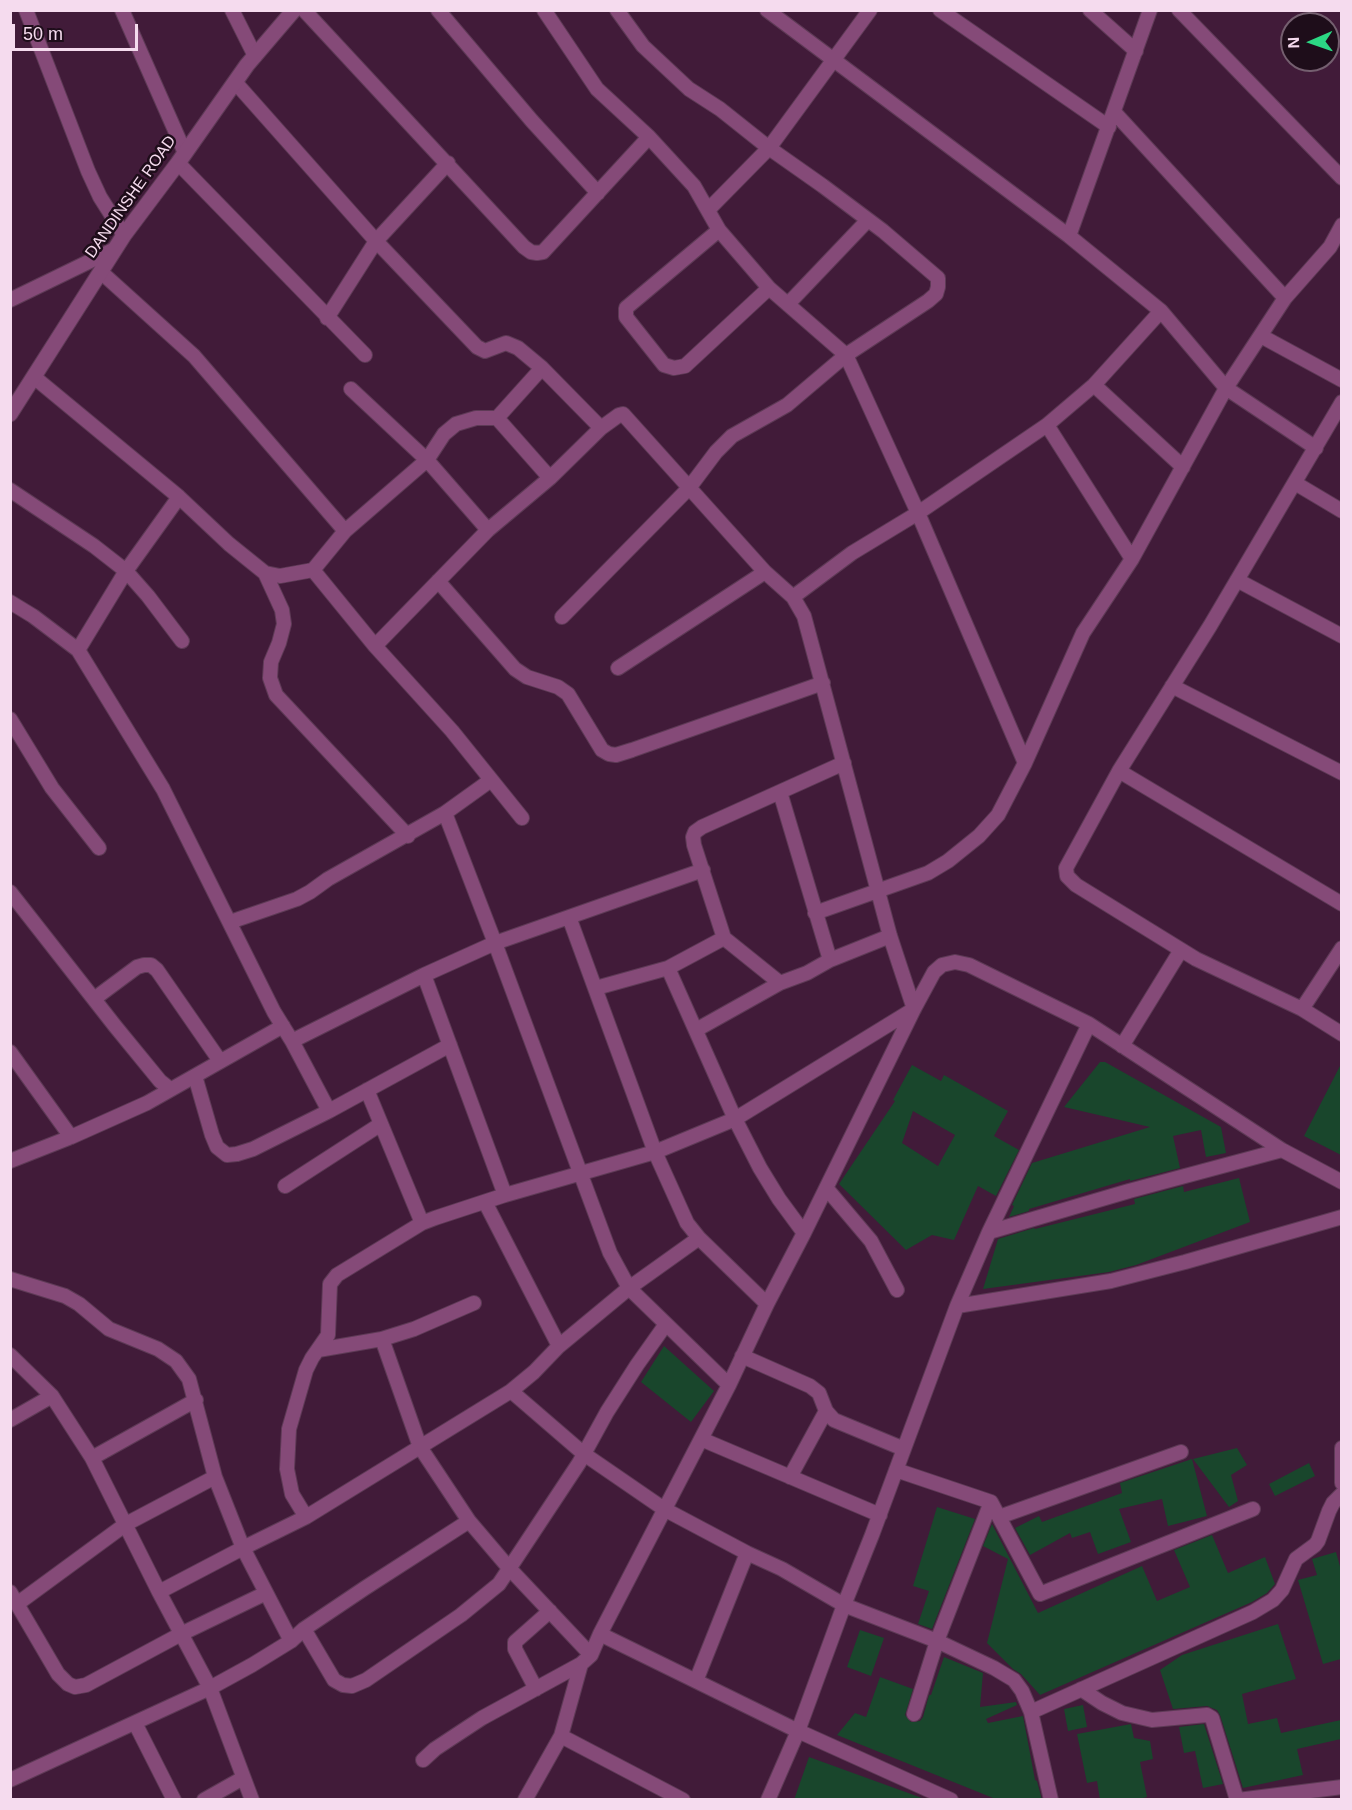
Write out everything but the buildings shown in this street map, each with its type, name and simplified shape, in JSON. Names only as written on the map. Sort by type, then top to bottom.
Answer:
[{"type":"street","points":[[26,10],[88,171],[100,197],[124,235]]},
{"type":"street","points":[[232,10],[255,56]]},
{"type":"street","name":"DANDINSHE ROAD","points":[[10,414],[124,235],[235,81],[294,10]]},
{"type":"street","points":[[304,10],[524,247],[537,253],[543,252],[649,137]]},
{"type":"street","points":[[438,10],[532,121],[598,193]]},
{"type":"street","points":[[544,10],[597,89],[649,137],[694,186],[719,230],[770,288],[846,355],[918,513],[1025,763]]},
{"type":"street","points":[[562,617],[689,488],[716,452],[732,436],[787,405],[846,355],[928,301],[936,294],[938,287],[938,278],[868,220],[720,109],[689,89],[643,46],[617,10]]},
{"type":"street","points":[[767,10],[1069,236],[1161,311],[1226,388],[1316,448]]},
{"type":"street","points":[[708,210],[769,148],[870,10]]},
{"type":"street","points":[[940,10],[1109,127]]},
{"type":"street","points":[[1090,10],[1136,51]]},
{"type":"street","points":[[1069,236],[1150,10]]},
{"type":"street","points":[[1179,10],[1341,178]]},
{"type":"street","points":[[124,11],[181,158],[327,318],[365,355]]},
{"type":"street","points":[[235,81],[376,241],[477,348],[485,351],[506,343],[512,344],[542,368],[601,428]]},
{"type":"street","points":[[1114,112],[1285,298]]},
{"type":"street","points":[[327,318],[376,241],[448,164]]},
{"type":"street","points":[[788,304],[868,220]]},
{"type":"street","points":[[815,913],[928,873],[979,837],[998,815],[1025,763],[1083,633],[1132,559],[1226,388],[1285,298],[1336,251],[1341,225]]},
{"type":"street","points":[[719,230],[626,308],[626,317],[664,365],[674,368],[685,366],[770,288]]},
{"type":"street","points":[[12,294],[115,249]]},
{"type":"street","points":[[101,272],[194,356],[345,531]]},
{"type":"street","points":[[793,597],[852,553],[918,513],[1047,425],[1094,385],[1161,311]]},
{"type":"street","points":[[1261,336],[1341,380]]},
{"type":"street","points":[[265,573],[280,576],[312,570],[345,531],[427,460],[444,434],[456,424],[476,418],[497,418],[542,368]]},
{"type":"street","points":[[34,377],[180,497],[229,544],[265,573],[282,610],[284,624],[271,662],[270,678],[276,695],[408,836]]},
{"type":"street","points":[[1094,385],[1183,467]]},
{"type":"street","points":[[351,389],[427,460],[488,530]]},
{"type":"street","points":[[1341,402],[1237,580],[1119,771],[1066,868],[1067,876],[1076,885],[1181,950],[1302,1010],[1341,1034]]},
{"type":"street","points":[[375,646],[488,530],[550,478],[601,428],[619,415],[626,416],[765,572],[793,597],[804,616],[890,936],[914,1009]]},
{"type":"street","points":[[497,418],[550,478]]},
{"type":"street","points":[[1047,425],[1132,559]]},
{"type":"street","points":[[1295,483],[1341,511]]},
{"type":"street","points":[[10,490],[94,546],[126,572],[148,596],[182,641]]},
{"type":"street","points":[[78,650],[126,572],[180,497]]},
{"type":"street","points":[[312,570],[375,646],[452,731],[522,818]]},
{"type":"street","points":[[618,668],[765,572]]},
{"type":"street","points":[[1237,580],[1341,636]]},
{"type":"street","points":[[438,582],[515,669],[527,677],[558,687],[568,694],[602,750],[609,754],[624,752],[823,683]]},
{"type":"street","points":[[10,602],[33,616],[78,650],[163,789],[274,1012],[329,1111]]},
{"type":"street","points":[[1172,686],[1341,773]]},
{"type":"street","points":[[10,719],[52,788],[99,848]]},
{"type":"street","points":[[780,983],[724,938],[693,837],[695,832],[702,827],[844,763]]},
{"type":"street","points":[[1119,771],[1341,904]]},
{"type":"street","points":[[230,922],[310,892],[328,879],[408,836],[491,780]]},
{"type":"street","points":[[780,792],[830,960]]},
{"type":"street","points":[[445,813],[610,1253],[629,1288],[729,1385]]},
{"type":"street","points":[[292,1041],[424,975],[495,943],[703,870]]},
{"type":"street","points":[[10,892],[160,1081],[170,1089]]},
{"type":"street","points":[[569,916],[655,1152],[687,1223],[699,1238],[767,1304]]},
{"type":"street","points":[[696,1030],[780,983],[890,936]]},
{"type":"street","points":[[596,988],[668,968],[724,938]]},
{"type":"street","points":[[1302,1010],[1341,948]]},
{"type":"street","points":[[1122,1046],[1181,950]]},
{"type":"street","points":[[525,1800],[561,1736],[586,1659],[729,1385],[914,1009],[934,972],[942,965],[955,962],[969,965],[1089,1024],[1282,1150],[1340,1177]]},
{"type":"street","points":[[94,999],[137,967],[151,966],[157,970],[220,1061]]},
{"type":"street","points":[[668,968],[735,1119],[760,1168],[804,1233]]},
{"type":"street","points":[[424,975],[505,1195]]},
{"type":"street","points":[[306,1517],[292,1494],[287,1469],[289,1429],[306,1370],[328,1335],[330,1284],[337,1275],[422,1223],[505,1195],[655,1152],[735,1119],[914,1009]]},
{"type":"street","points":[[768,1800],[798,1731],[957,1306],[989,1232],[1089,1024]]},
{"type":"street","points":[[10,1161],[147,1103],[283,1026]]},
{"type":"street","points":[[195,1076],[217,1147],[227,1155],[237,1154],[253,1149],[329,1111],[450,1045]]},
{"type":"street","points":[[10,1052],[71,1137]]},
{"type":"street","points":[[367,1090],[422,1223]]},
{"type":"street","points":[[285,1186],[381,1124]]},
{"type":"street","points":[[989,1232],[1282,1150]]},
{"type":"street","points":[[827,1189],[871,1241],[897,1290]]},
{"type":"street","points":[[485,1202],[559,1346]]},
{"type":"street","points":[[957,1306],[1111,1281],[1341,1217]]},
{"type":"street","points":[[159,1592],[306,1517],[511,1391],[534,1372],[559,1346],[629,1288],[699,1238]]},
{"type":"street","points":[[10,1279],[65,1296],[79,1304],[109,1329],[158,1349],[176,1361],[189,1379],[215,1477],[243,1548],[291,1641]]},
{"type":"street","points":[[318,1350],[382,1339],[414,1329],[474,1303]]},
{"type":"street","points":[[304,1629],[334,1680],[343,1685],[352,1686],[366,1680],[461,1615],[499,1584],[584,1454],[625,1383],[666,1324]]},
{"type":"street","points":[[382,1339],[420,1447],[469,1521],[550,1611],[586,1659]]},
{"type":"street","points":[[10,1356],[52,1396],[92,1458],[210,1688],[252,1800]]},
{"type":"street","points":[[742,1356],[810,1386],[819,1394],[826,1411],[834,1420],[904,1449]]},
{"type":"street","points":[[511,1391],[584,1454],[664,1509],[782,1569],[844,1605],[937,1641],[1014,1680],[1022,1691],[1031,1712],[1051,1800]]},
{"type":"street","points":[[10,1420],[52,1396]]},
{"type":"street","points":[[92,1458],[196,1400]]},
{"type":"street","points":[[790,1477],[826,1411]]},
{"type":"street","points":[[701,1439],[880,1515]]},
{"type":"street","points":[[1341,1448],[1341,1484]]},
{"type":"street","points":[[999,1517],[1180,1452]]},
{"type":"street","points":[[896,1470],[991,1502],[1040,1594],[1253,1509]]},
{"type":"street","points":[[215,1477],[126,1524],[14,1598],[58,1674],[68,1684],[75,1687],[86,1686],[182,1634],[266,1593]]},
{"type":"street","points":[[1031,1712],[1253,1612],[1273,1600],[1282,1590],[1296,1559],[1318,1541],[1329,1511],[1341,1494]]},
{"type":"street","points":[[914,1714],[937,1641],[991,1502]]},
{"type":"street","points":[[10,1780],[210,1688],[291,1641],[304,1629],[469,1521]]},
{"type":"street","points":[[696,1681],[747,1553]]},
{"type":"street","points":[[536,1689],[515,1649],[515,1642],[550,1611]]},
{"type":"street","points":[[600,1634],[798,1731],[951,1800]]},
{"type":"street","points":[[423,1760],[435,1749],[482,1718],[586,1659]]},
{"type":"street","points":[[1081,1689],[1122,1713],[1152,1720],[1207,1715],[1212,1718],[1238,1800],[1341,1787]]},
{"type":"street","points":[[135,1723],[174,1800]]},
{"type":"street","points":[[561,1736],[683,1800]]},
{"type":"street","points":[[204,1800],[243,1778]]}]
